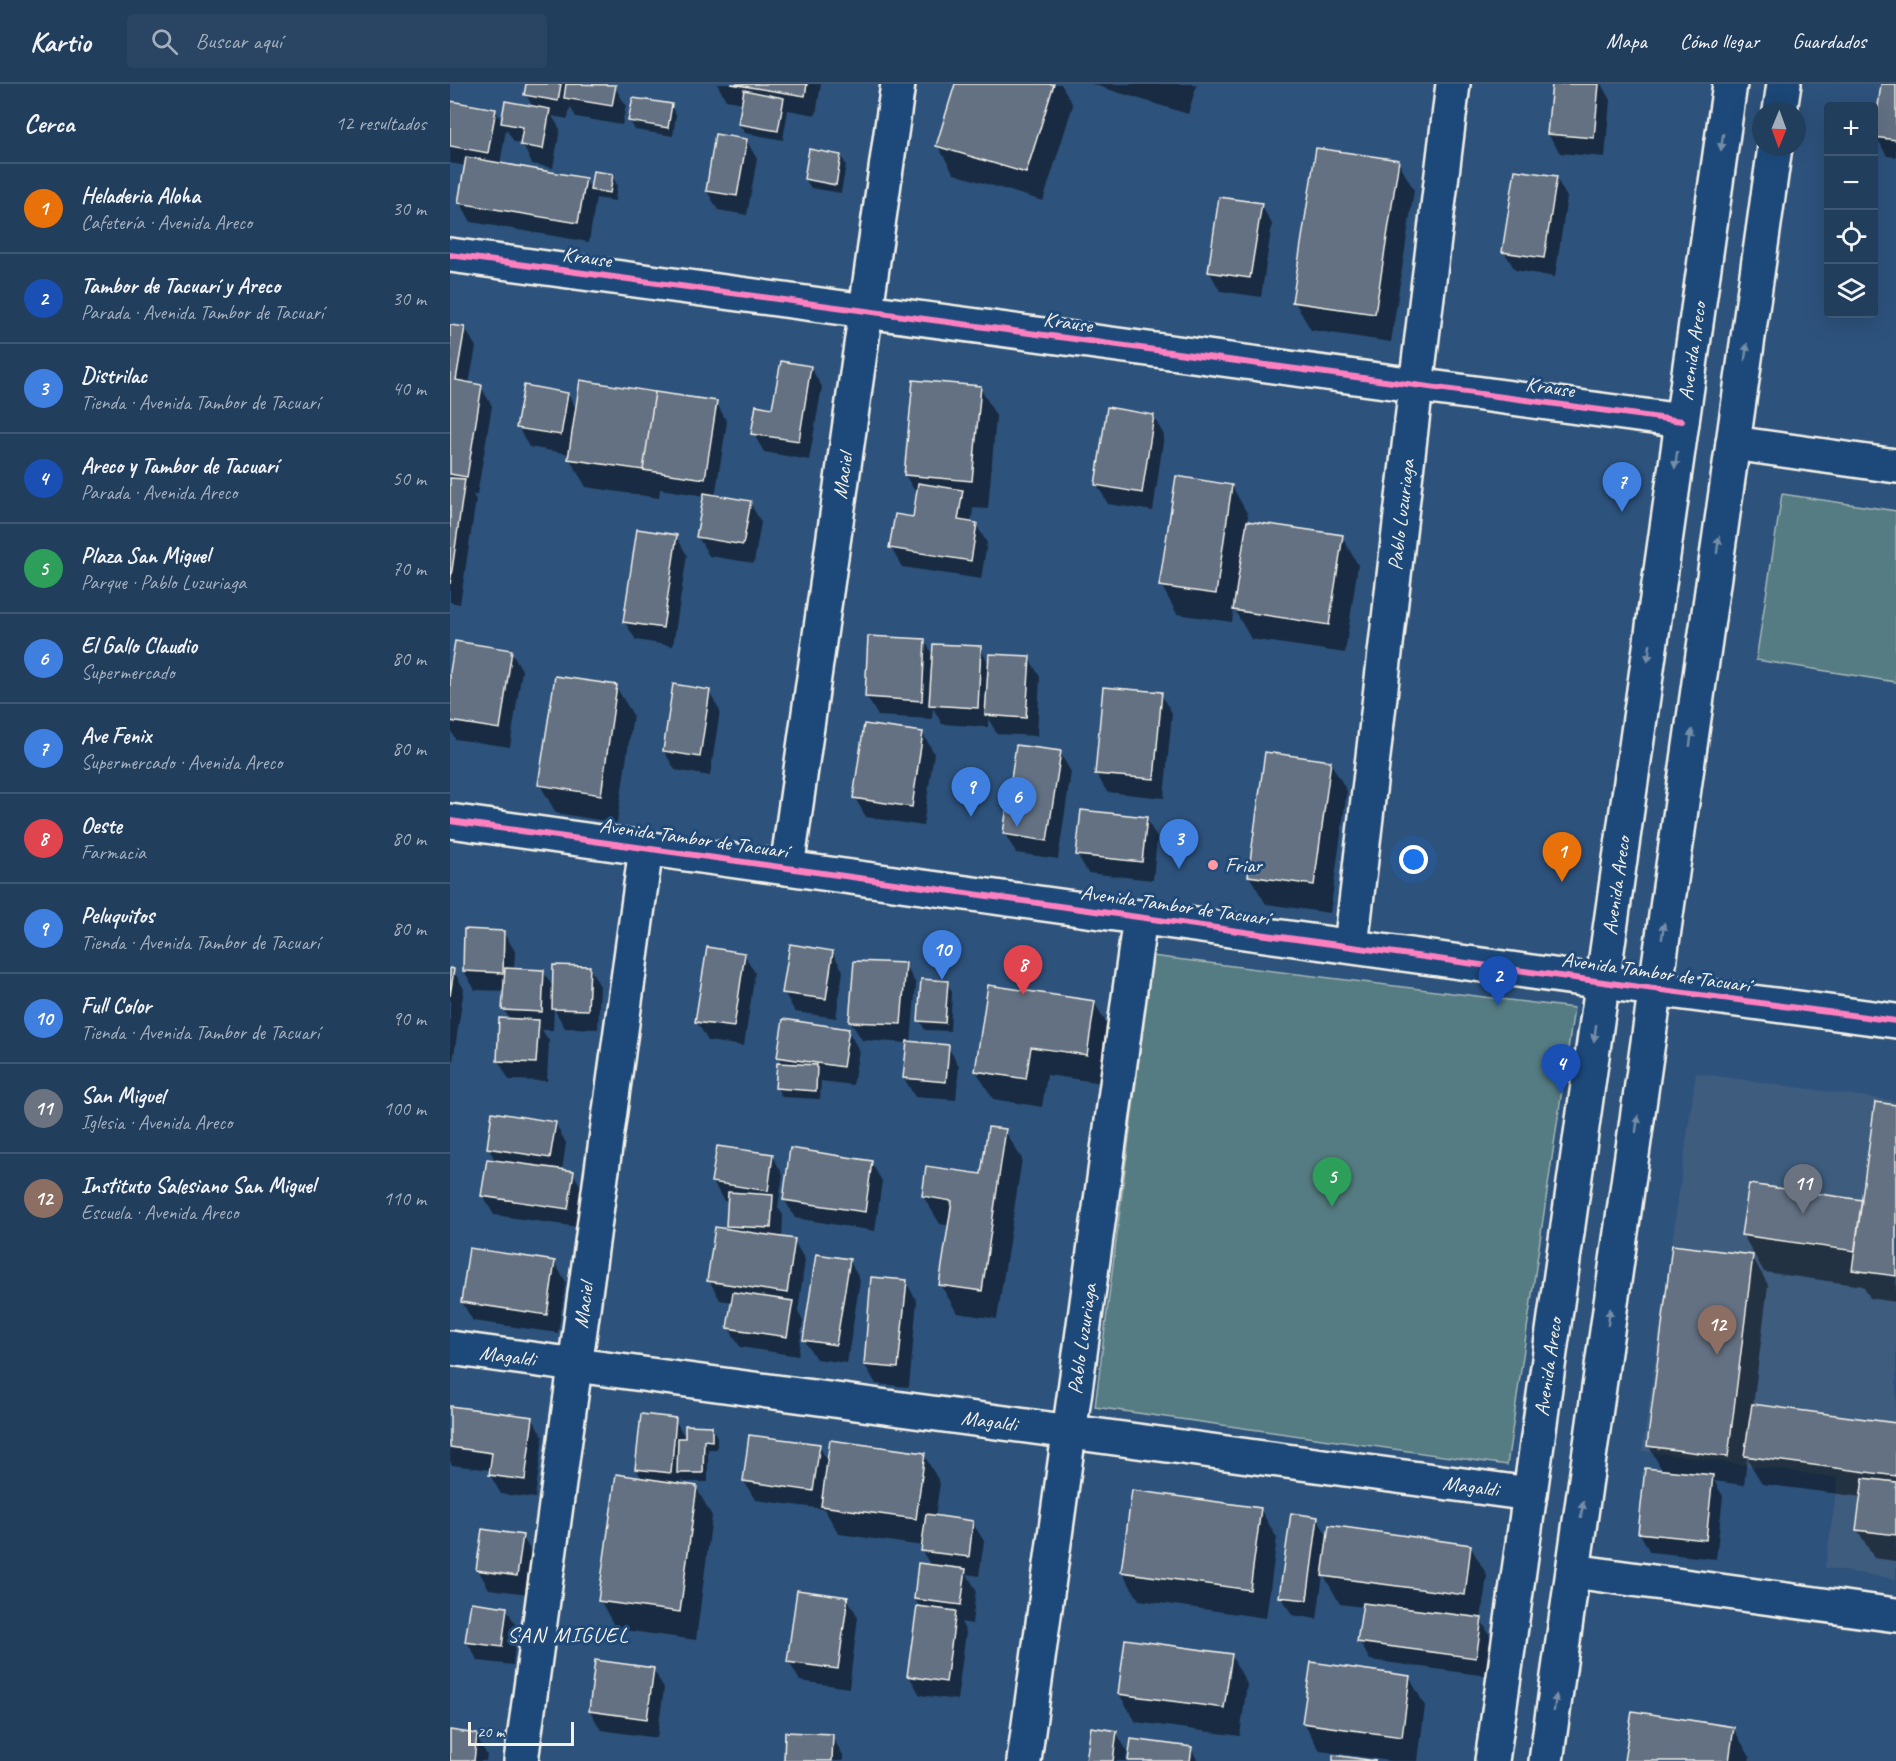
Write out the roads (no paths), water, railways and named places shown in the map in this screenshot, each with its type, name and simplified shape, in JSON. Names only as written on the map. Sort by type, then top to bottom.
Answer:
[{"type":"street","name":"Maciel","points":[[787,868],[898,84]]},
{"type":"street","name":"Pablo Luzuriaga","points":[[1351,946],[1453,84]]},
{"type":"street","name":"Avenida Areco","points":[[1492,1761],[1730,84]]},
{"type":"street","points":[[1781,102],[1784,84]]},
{"type":"street","points":[[1546,1761],[1774,156]]},
{"type":"street","name":"Krause","points":[[450,255],[1682,422]]},
{"type":"street","points":[[1733,443],[1896,466]]},
{"type":"street","name":"Avenida Tambor de Tacuarí","points":[[450,821],[1896,1021]]},
{"type":"street","name":"Maciel","points":[[521,1761],[646,848]]},
{"type":"street","name":"Pablo Luzuriaga","points":[[1024,1761],[1140,917]]},
{"type":"street","name":"Magaldi","points":[[450,1347],[1530,1494]]},
{"type":"street","points":[[1573,1570],[1896,1615]]},
{"type":"place","name":"Ave Fenix","points":[[1622,512]]},
{"type":"place","name":"Peluquitos","points":[[971,817]]},
{"type":"place","name":"El Gallo Claudio","points":[[1017,827]]},
{"type":"place","name":"Friar","points":[[1213,865]]},
{"type":"place","name":"Distrilac","points":[[1179,869]]},
{"type":"place","name":"Heladeria Aloha","points":[[1562,882]]},
{"type":"place","name":"Full Color","points":[[942,980]]},
{"type":"place","name":"Oeste","points":[[1023,995]]},
{"type":"place","name":"Tambor de Tacuarí y Areco","points":[[1498,1006]]},
{"type":"place","name":"Areco y Tambor de Tacuarí","points":[[1561,1094]]},
{"type":"place","name":"Plaza San Miguel","points":[[1332,1207]]},
{"type":"place","name":"San Miguel","points":[[1803,1214]]},
{"type":"place","name":"Instituto Salesiano San Miguel","points":[[1717,1355]]},
{"type":"district","name":"SAN MIGUEL","points":[[568,1634]]}]
